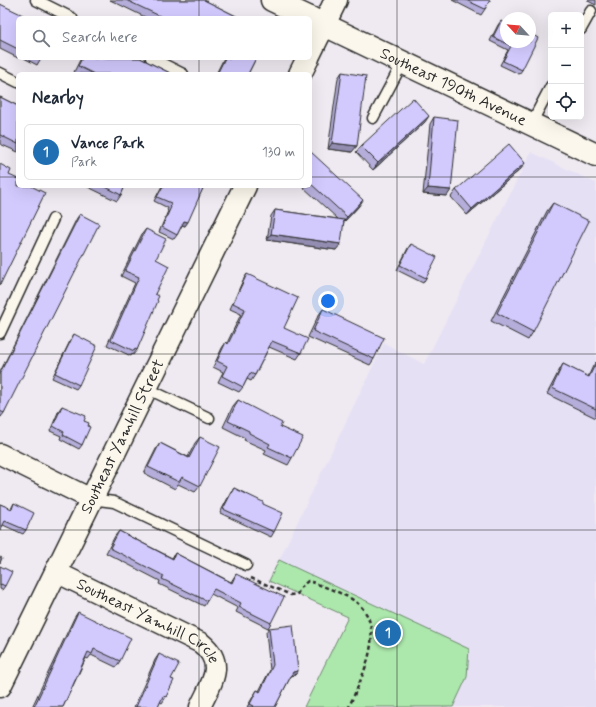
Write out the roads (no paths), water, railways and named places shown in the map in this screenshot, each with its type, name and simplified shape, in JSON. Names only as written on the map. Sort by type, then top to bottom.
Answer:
[{"type":"street","name":"Southeast 190th Avenue","points":[[272,0],[306,16]]},
{"type":"street","points":[[312,40],[315,20],[336,0]]},
{"type":"street","name":"Southeast 190th Avenue","points":[[315,20],[596,155]]},
{"type":"street","points":[[301,72],[307,60]]},
{"type":"street","name":"Southeast Yamhill Street","points":[[0,686],[244,188]]},
{"type":"street","points":[[0,454],[91,499]]},
{"type":"street","name":"Southeast Yamhill Circle","points":[[56,572],[201,643],[210,650],[215,660],[215,675],[200,707]]},
{"type":"lane","points":[[36,0],[68,16]]},
{"type":"lane","points":[[584,24],[591,11]]},
{"type":"lane","points":[[155,60],[179,72]]},
{"type":"lane","points":[[373,118],[403,62]]},
{"type":"lane","points":[[0,73],[16,81]]},
{"type":"lane","points":[[531,124],[548,92]]},
{"type":"lane","points":[[0,333],[54,219]]},
{"type":"lane","points":[[146,388],[209,418]]},
{"type":"lane","points":[[91,499],[114,502],[246,565]]},
{"type":"place","name":"Vance Park","points":[[388,633]]}]
